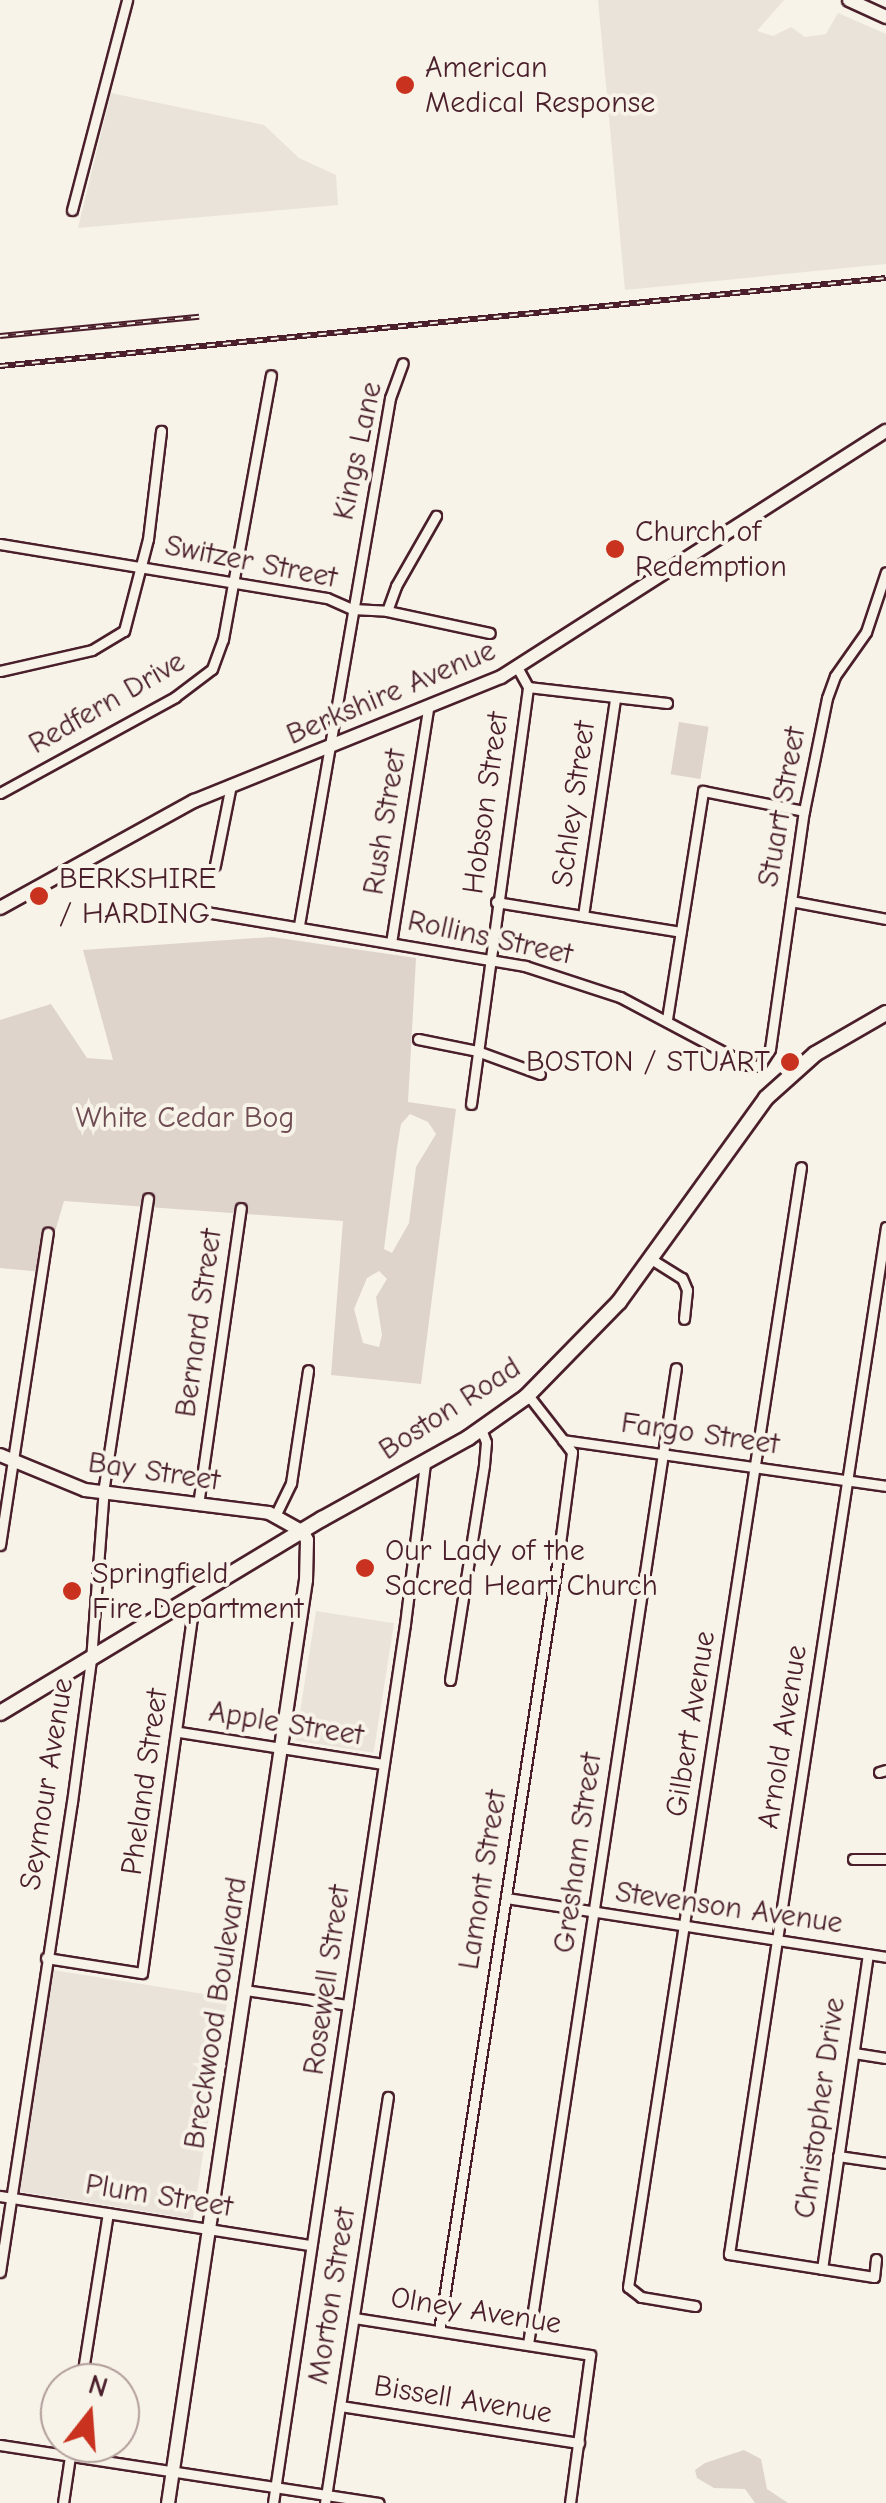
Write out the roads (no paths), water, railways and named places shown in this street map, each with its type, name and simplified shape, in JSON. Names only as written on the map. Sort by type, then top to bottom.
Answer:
[{"type":"main road","points":[[849,0],[886,17]]},
{"type":"main road","name":"Berkshire Avenue","points":[[0,908],[231,785],[428,708],[518,667],[886,431]]},
{"type":"main road","name":"Boston Road","points":[[0,1712],[481,1429],[528,1395],[605,1318],[771,1092],[822,1049],[886,1014]]},
{"type":"main road","name":"Bay Street","points":[[0,1455],[61,1483],[104,1494],[274,1516],[302,1531]]},
{"type":"main road","name":"Breckwood Boulevard","points":[[168,2503],[307,1574],[308,1540],[302,1531]]},
{"type":"street","points":[[72,210],[126,0]]},
{"type":"street","name":"Kings Lane","points":[[299,924],[390,398],[403,364]]},
{"type":"street","name":"Redfern Drive","points":[[0,793],[203,678],[220,650],[271,374]]},
{"type":"street","points":[[0,671],[92,650],[117,639],[130,619],[142,566],[160,432]]},
{"type":"street","points":[[387,611],[396,586],[436,516]]},
{"type":"street","name":"Switzer Street","points":[[0,544],[327,598],[352,609],[387,611],[490,633]]},
{"type":"street","name":"Stuart Street","points":[[763,1063],[774,1027],[804,811],[830,685],[866,632],[886,572]]},
{"type":"street","points":[[518,667],[528,687],[667,703]]},
{"type":"street","name":"Hobson Street","points":[[470,1104],[528,687]]},
{"type":"street","name":"Schley Street","points":[[583,916],[615,699]]},
{"type":"street","name":"Rush Street","points":[[391,944],[428,708]]},
{"type":"street","points":[[214,865],[231,785]]},
{"type":"street","points":[[667,1018],[703,791],[804,811]]},
{"type":"street","points":[[791,901],[886,919]]},
{"type":"street","points":[[496,902],[681,932]]},
{"type":"street","name":"Rollins Street","points":[[188,909],[299,924],[490,960],[572,980],[667,1018],[748,1065],[763,1063]]},
{"type":"street","points":[[418,1039],[477,1051],[540,1074]]},
{"type":"street","name":"Gilbert Avenue","points":[[695,2306],[641,2298],[628,2287],[800,1168]]},
{"type":"street","name":"Seymour Avenue","points":[[0,2272],[6,2196],[91,1660],[104,1494],[148,1198]]},
{"type":"street","name":"Bernard Street","points":[[198,1505],[241,1208]]},
{"type":"street","name":"Arnold Avenue","points":[[822,2269],[730,2254],[886,1227]]},
{"type":"street","points":[[0,1545],[48,1234]]},
{"type":"street","points":[[651,1259],[682,1278],[687,1290],[684,1319]]},
{"type":"street","name":"Gresham Street","points":[[528,2344],[676,1368]]},
{"type":"street","points":[[274,1516],[291,1483],[308,1370]]},
{"type":"street","points":[[528,1395],[563,1440]]},
{"type":"street","points":[[450,1680],[484,1464],[486,1442],[481,1429]]},
{"type":"street","name":"Fargo Street","points":[[563,1440],[886,1486]]},
{"type":"street","name":"Lamont Street","points":[[440,2331],[572,1452],[563,1440]]},
{"type":"street","name":"Rosewell Street","points":[[273,2503],[384,1764],[425,1462]]},
{"type":"street","name":"Pheland Street","points":[[46,1958],[142,1973],[195,1598]]},
{"type":"street","name":"Apple Street","points":[[179,1732],[384,1764]]},
{"type":"street","points":[[853,1858],[886,1860]]},
{"type":"street","name":"Stevenson Avenue","points":[[506,1898],[886,1957]]},
{"type":"street","name":"Christopher Drive","points":[[822,2269],[868,1954]]},
{"type":"street","points":[[245,1990],[348,2005]]},
{"type":"street","points":[[854,2053],[886,2058]]},
{"type":"street","name":"Morton Street","points":[[326,2498],[388,2096]]},
{"type":"street","points":[[838,2156],[886,2163]]},
{"type":"street","name":"Plum Street","points":[[6,2196],[311,2245]]},
{"type":"street","points":[[84,2363],[108,2213]]},
{"type":"street","points":[[822,2269],[874,2277],[876,2259]]},
{"type":"street","name":"Olney Avenue","points":[[354,2318],[590,2355],[579,2443]]},
{"type":"street","name":"Bissell Avenue","points":[[340,2406],[579,2443]]},
{"type":"street","points":[[570,2503],[579,2443]]},
{"type":"street","points":[[0,2445],[40,2451]]},
{"type":"street","points":[[63,2503],[69,2463]]},
{"type":"street","points":[[118,2463],[276,2485],[326,2498],[379,2503]]},
{"type":"railway","points":[[0,366],[886,278]]},
{"type":"railway","points":[[0,336],[199,317]]},
{"type":"place","name":"American Medical Response","points":[[405,85]]},
{"type":"place","name":"Church of Redemption","points":[[615,549]]},
{"type":"place","name":"BERKSHIRE / HARDING","points":[[39,896]]},
{"type":"place","name":"BOSTON / STUART","points":[[790,1062]]},
{"type":"place","name":"Our Lady of the Sacred Heart Church","points":[[365,1568]]},
{"type":"place","name":"Springfield Fire Department","points":[[72,1591]]},
{"type":"park label","name":"White Cedar Bog","points":[[185,1118]]}]
